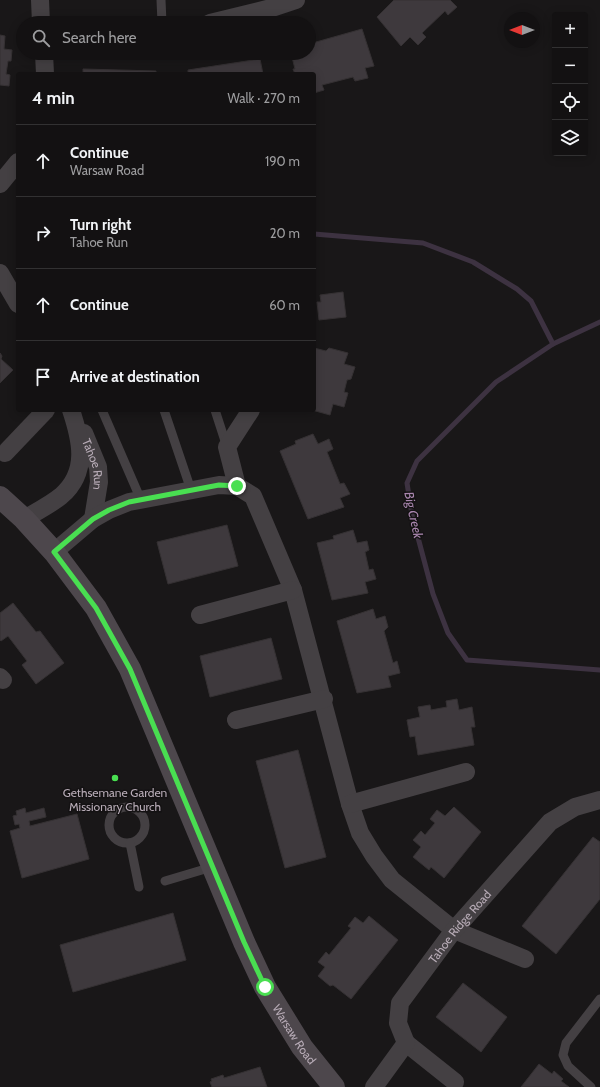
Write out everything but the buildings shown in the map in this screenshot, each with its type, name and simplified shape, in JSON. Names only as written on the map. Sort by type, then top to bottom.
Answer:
[{"type":"street","points":[[40,0],[41,16]]},
{"type":"street","points":[[235,16],[285,2]]},
{"type":"street","points":[[44,60],[45,72]]},
{"type":"street","points":[[0,184],[16,164]]},
{"type":"street","points":[[0,273],[16,301]]},
{"type":"street","points":[[5,453],[44,412]]},
{"type":"street","name":"Tahoe Run","points":[[73,412],[98,467],[99,482],[93,519]]},
{"type":"street","name":"Tahoe Run","points":[[24,519],[62,496],[73,480],[79,465],[81,450],[80,436],[73,412]]},
{"type":"street","points":[[237,486],[227,447],[250,412]]},
{"type":"street","points":[[54,552],[93,519],[109,510],[141,500],[219,485],[237,486],[253,496],[293,590],[324,699],[350,804],[360,833],[374,856],[392,880],[454,930],[525,958]]},
{"type":"street","name":"Warsaw Road","points":[[0,497],[24,519],[54,552],[96,608],[130,669],[244,942],[265,987],[302,1047],[334,1087]]},
{"type":"street","points":[[200,615],[293,590]]},
{"type":"street","points":[[236,720],[324,699]]},
{"type":"street","points":[[350,804],[466,772]]},
{"type":"street","name":"Tahoe Ridge Road","points":[[406,1043],[398,1023],[400,1003],[454,930],[550,822],[575,807],[600,800]]},
{"type":"street","points":[[374,1087],[406,1043],[455,1082]]},
{"type":"lane","points":[[161,0],[162,16]]},
{"type":"lane","points":[[103,412],[141,500]]},
{"type":"lane","points":[[165,412],[191,490]]},
{"type":"lane","points":[[216,412],[227,447]]},
{"type":"lane","points":[[125,807],[137,810],[145,820],[146,826],[141,838],[130,844],[117,841],[110,831],[109,824],[114,813],[125,807]]},
{"type":"lane","points":[[130,844],[139,888]]},
{"type":"lane","points":[[165,881],[212,866]]},
{"type":"lane","points":[[591,1087],[568,1066],[563,1055],[566,1043],[600,999]]},
{"type":"waterway","points":[[316,234],[423,243],[473,262],[517,289],[531,301],[553,344]]},
{"type":"waterway","name":"Big Creek","points":[[600,322],[553,344],[496,382],[417,461],[407,483],[412,515],[433,594],[448,633],[467,660],[600,670]]},
{"type":"place","name":"Gethsemane Garden Missionary Church","points":[[115,778]]},
{"type":"route","points":[[237,486],[219,485],[129,502],[109,510],[93,519],[54,552],[96,608],[130,669],[244,942],[265,987]]}]
